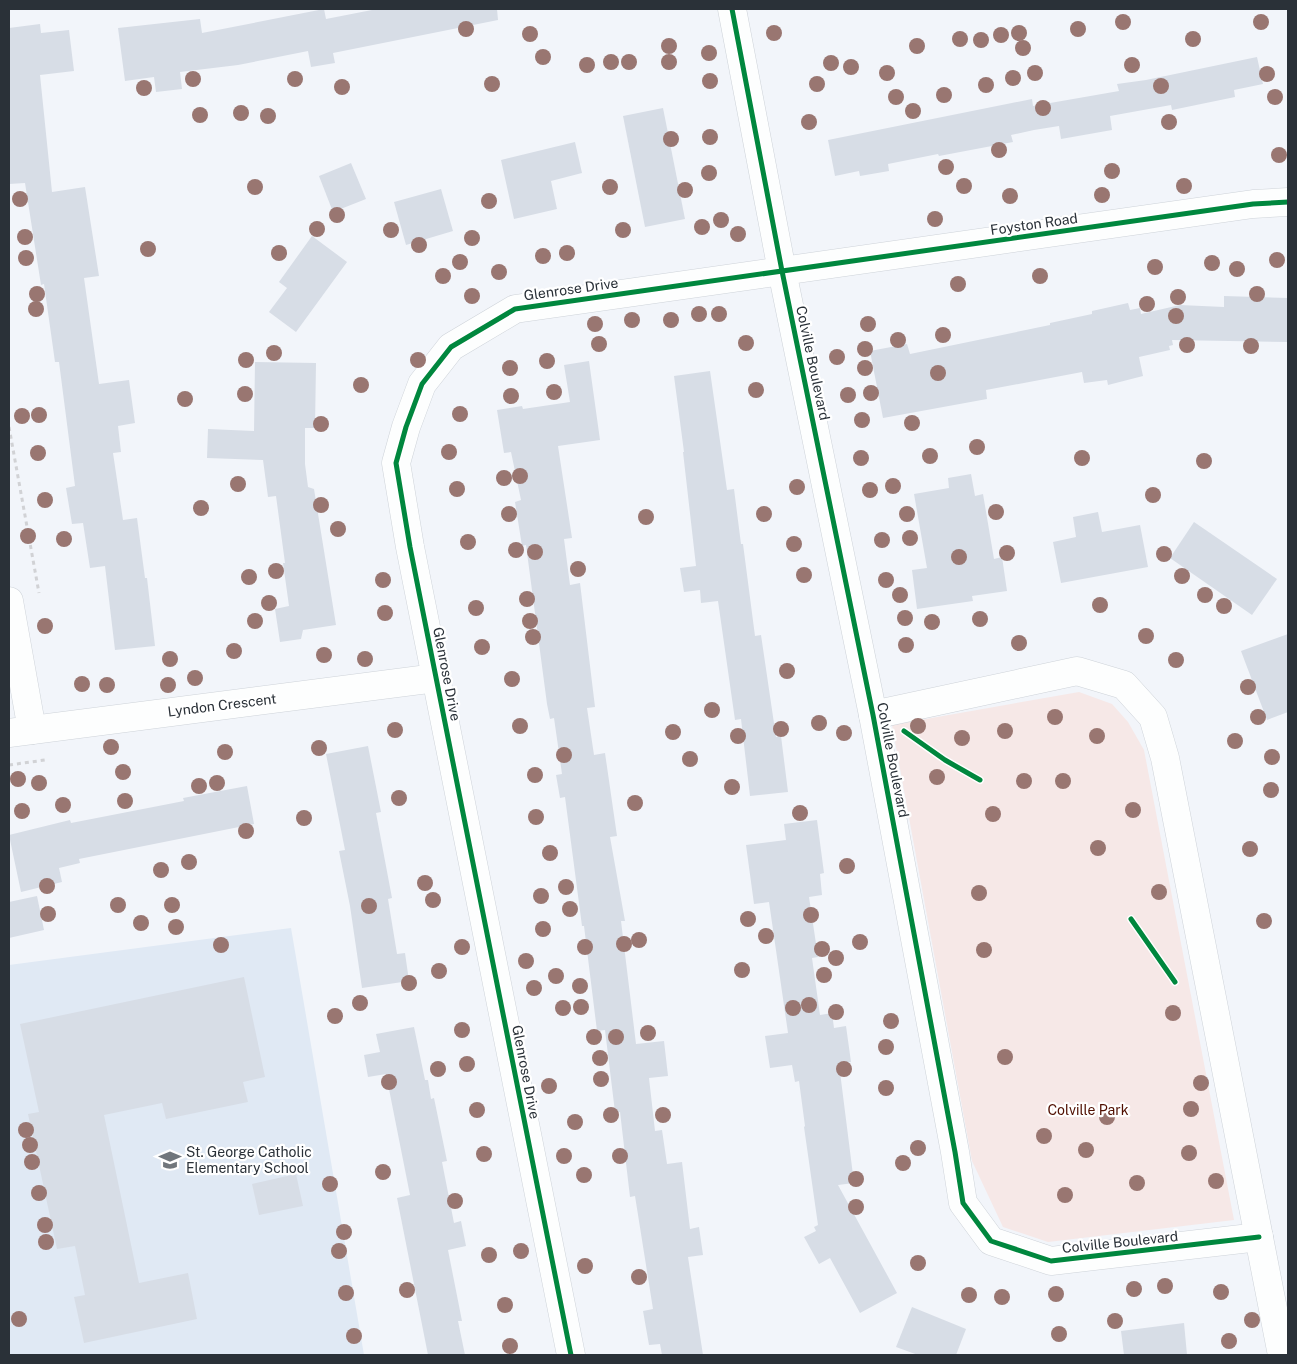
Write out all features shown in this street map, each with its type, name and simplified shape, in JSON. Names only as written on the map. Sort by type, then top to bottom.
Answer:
[{"type":"street","name":"Colville Boulevard","points":[[732,9],[782,272],[873,715],[954,1143],[963,1203],[990,1241],[1051,1260],[1259,1237]]},
{"type":"street","name":"Foyston Road","points":[[782,272],[1254,204],[1288,202]]},
{"type":"street","name":"Glenrose Drive","points":[[571,1355],[410,547],[396,463],[406,427],[422,384],[451,347],[515,309],[782,272]]},
{"type":"street","points":[[9,601],[20,732]]},
{"type":"street","name":"Colville Boulevard","points":[[873,715],[1077,671],[1124,685],[1153,717],[1165,758],[1282,1355]]},
{"type":"street","name":"Lyndon Crescent","points":[[20,732],[436,678]]},
{"type":"path","points":[[9,427],[40,602]]},
{"type":"shaded area","name":"St. George Catholic Elementary School","points":[[291,928],[364,1355],[9,1355],[9,965]]},
{"type":"green space","name":"Colville Park","points":[[1079,692],[1112,704],[1128,722],[1144,750],[1234,1220],[1048,1242],[1003,1227],[972,1161],[892,725]]},
{"type":"building","points":[[324,9],[326,19],[377,9],[497,9],[498,20],[333,53],[335,63],[311,67],[308,51],[238,65],[180,72],[182,89],[156,92],[154,77],[125,81],[118,28],[200,19],[202,33]]},
{"type":"building","points":[[40,24],[41,33],[69,30],[74,71],[40,75],[52,192],[85,187],[99,276],[84,278],[99,384],[129,380],[135,423],[118,426],[121,452],[113,453],[123,520],[137,518],[145,578],[147,578],[155,646],[115,650],[105,566],[90,568],[83,523],[72,524],[66,488],[75,486],[59,362],[55,362],[44,284],[41,285],[25,183],[9,184],[9,28]]},
{"type":"building","points":[[1257,57],[1263,84],[1234,90],[1235,97],[1172,110],[1171,105],[1110,116],[1112,130],[1061,139],[1059,126],[1034,130],[1011,135],[1013,142],[888,164],[889,171],[860,176],[859,171],[835,176],[828,140],[1032,99],[1033,106],[1119,91],[1117,84],[1146,80]]},
{"type":"building","points":[[663,108],[685,219],[645,227],[623,116]]},
{"type":"building","points":[[575,142],[582,173],[551,181],[557,209],[514,219],[501,160]]},
{"type":"building","points":[[351,163],[366,199],[333,212],[319,176]]},
{"type":"building","points":[[441,189],[453,231],[406,245],[394,202]]},
{"type":"building","points":[[312,236],[347,262],[296,332],[269,312],[287,288],[279,282]]},
{"type":"building","points":[[1224,296],[1288,298],[1288,342],[1172,340],[1173,345],[1169,346],[1170,350],[1139,357],[1143,376],[1108,385],[1107,380],[1084,383],[1082,372],[986,390],[987,399],[883,418],[870,351],[907,344],[910,354],[1050,325],[1050,323],[1092,314],[1092,311],[1128,303],[1130,310],[1140,308],[1141,314],[1180,305],[1224,307]]},
{"type":"building","points":[[589,361],[600,440],[558,446],[572,538],[564,539],[570,585],[580,583],[595,707],[587,708],[594,755],[605,753],[617,836],[610,837],[625,921],[621,921],[636,1044],[664,1041],[668,1076],[649,1078],[655,1131],[662,1130],[667,1164],[682,1162],[690,1229],[699,1227],[703,1255],[688,1257],[703,1355],[662,1355],[660,1344],[649,1345],[643,1311],[653,1309],[635,1196],[630,1197],[620,1112],[615,1112],[605,1030],[597,1031],[565,797],[560,798],[556,775],[562,774],[554,718],[550,719],[547,704],[526,545],[522,546],[515,502],[521,500],[511,452],[504,453],[497,410],[522,406],[523,409],[570,402],[564,365]]},
{"type":"building","points":[[255,362],[316,363],[315,428],[305,428],[305,464],[308,487],[314,489],[336,625],[303,630],[301,639],[280,642],[275,609],[289,606],[283,563],[285,563],[276,496],[268,497],[263,460],[207,458],[208,429],[254,431]]},
{"type":"building","points":[[710,371],[727,490],[734,489],[755,636],[761,635],[776,737],[781,736],[788,792],[750,796],[741,719],[735,720],[718,601],[701,603],[700,590],[684,592],[680,568],[696,566],[674,376]]},
{"type":"building","points":[[971,474],[975,496],[983,494],[994,559],[1002,557],[1007,591],[972,596],[973,601],[917,609],[912,570],[927,568],[914,494],[949,488],[948,478]]},
{"type":"building","points":[[1098,512],[1102,532],[1140,525],[1148,567],[1061,583],[1053,542],[1076,537],[1073,517]]},
{"type":"building","points":[[1194,522],[1277,579],[1252,615],[1170,558]]},
{"type":"building","points":[[1288,634],[1288,712],[1267,720],[1241,651]]},
{"type":"building","points":[[368,746],[381,812],[376,813],[392,898],[388,899],[397,954],[405,953],[409,981],[362,988],[350,906],[339,851],[345,850],[326,754]]},
{"type":"building","points":[[247,786],[254,824],[79,859],[80,863],[59,868],[62,882],[21,892],[9,835],[70,820],[71,823],[184,801],[183,798]]},
{"type":"building","points":[[817,820],[824,873],[820,874],[822,895],[809,897],[818,957],[812,958],[820,1015],[832,1013],[834,1028],[846,1026],[851,1062],[839,1064],[854,1183],[838,1185],[897,1293],[860,1313],[830,1258],[819,1264],[804,1237],[816,1231],[814,1227],[818,1225],[799,1081],[795,1082],[792,1065],[770,1068],[765,1036],[788,1033],[769,902],[754,904],[746,845],[786,840],[784,824]]},
{"type":"building","points":[[37,896],[44,930],[9,938],[9,902]]},
{"type":"building","points":[[244,977],[265,1077],[243,1082],[248,1102],[166,1119],[162,1103],[104,1115],[139,1283],[188,1273],[197,1319],[84,1343],[74,1297],[85,1295],[75,1246],[57,1249],[28,1114],[39,1112],[20,1024]]},
{"type":"building","points":[[414,1027],[425,1080],[428,1080],[431,1099],[434,1098],[447,1161],[442,1162],[454,1223],[461,1221],[466,1246],[448,1250],[462,1321],[458,1321],[465,1355],[428,1355],[397,1198],[410,1195],[386,1074],[368,1077],[364,1055],[380,1052],[376,1034]]},
{"type":"building","points":[[296,1174],[303,1206],[259,1215],[252,1184]]},
{"type":"building","points":[[912,1307],[966,1329],[956,1355],[918,1355],[896,1347]]},
{"type":"building","points":[[1184,1323],[1187,1355],[1124,1355],[1121,1331]]},
{"type":"cycle path","points":[[732,9],[782,271],[873,715],[963,1203],[991,1241],[1051,1261],[1259,1237]]},
{"type":"cycle path","points":[[571,1355],[410,547],[396,463],[406,427],[422,384],[451,347],[515,309],[1253,204],[1288,202]]},
{"type":"cycle path","points":[[904,731],[945,760],[980,780]]},
{"type":"cycle path","points":[[1131,919],[1175,982]]},
{"type":"place","name":"St. George Catholic Elementary School","points":[[170,1160]]}]
